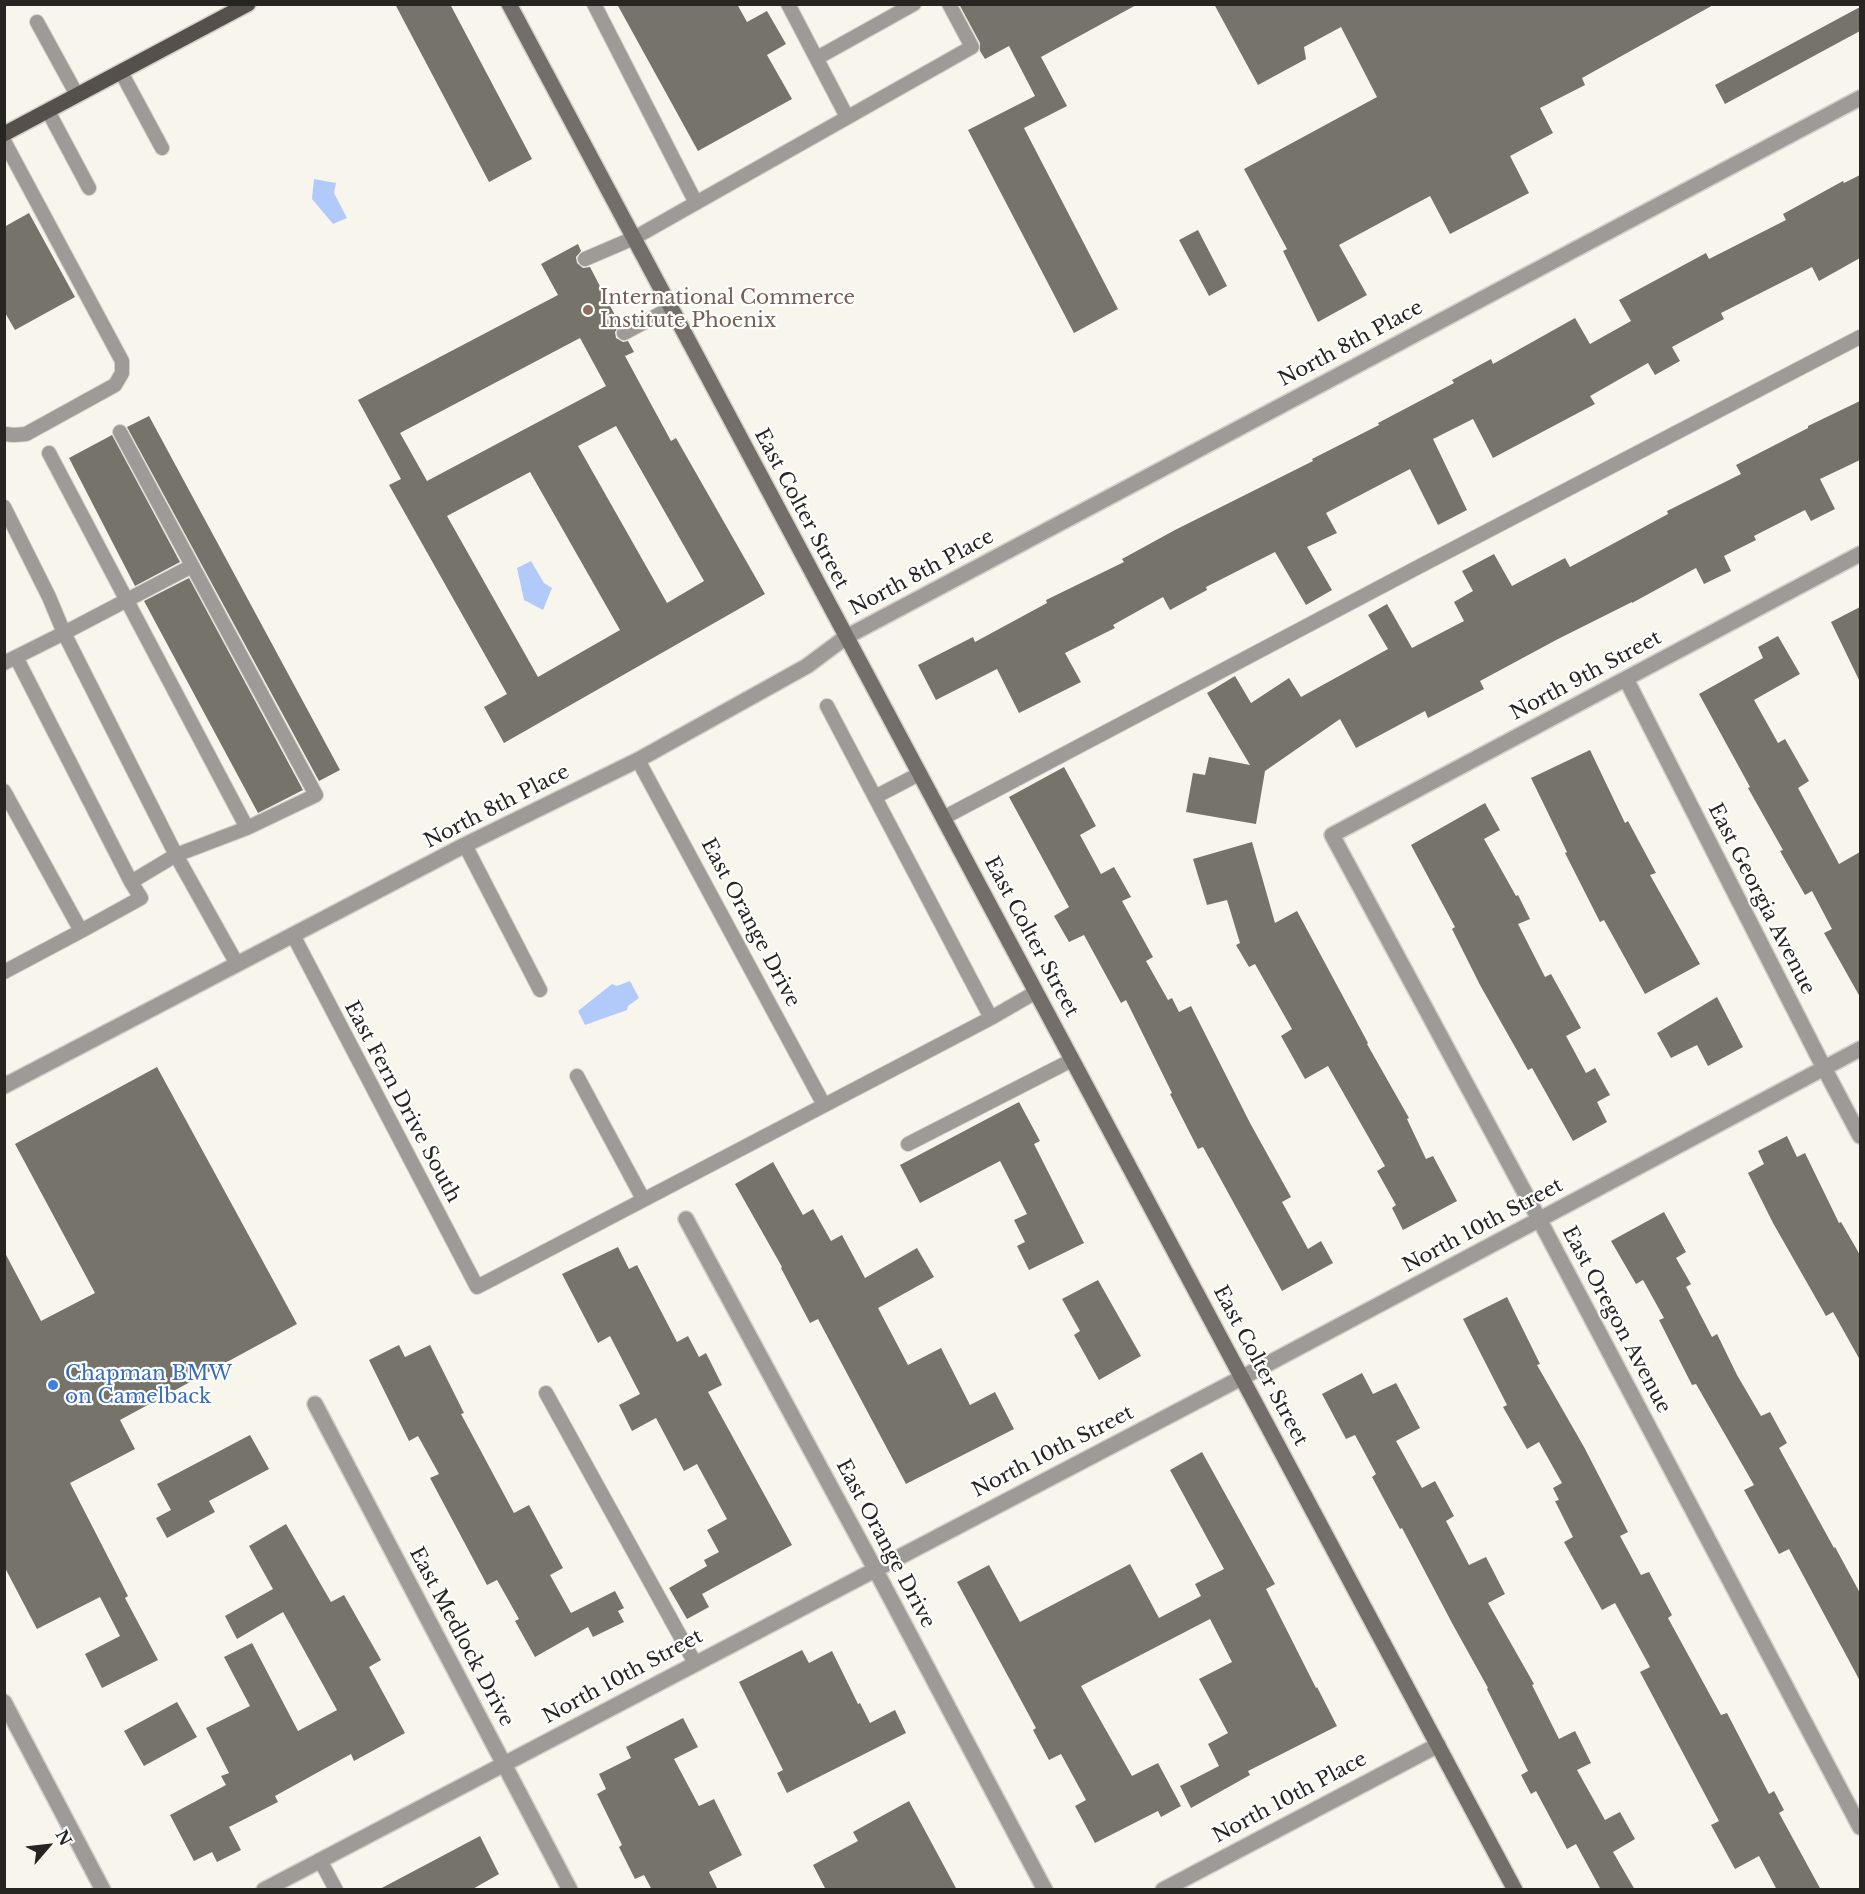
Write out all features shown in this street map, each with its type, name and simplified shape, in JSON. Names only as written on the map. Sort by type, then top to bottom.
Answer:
[{"type":"main road","points":[[4,134],[248,4]]},
{"type":"street","name":"East Colter Street","points":[[509,4],[1515,1890]]},
{"type":"street","name":"North 8th Place","points":[[4,1086],[465,845],[638,760],[807,666],[846,637],[1860,98]]},
{"type":"street","name":"North 9th Street","points":[[1332,835],[1860,554]]},
{"type":"street","name":"East Georgia Avenue","points":[[1626,679],[1860,1137]]},
{"type":"street","name":"East Oregon Avenue","points":[[1332,835],[1539,1219],[1860,1827]]},
{"type":"street","name":"North 10th Street","points":[[264,1890],[1243,1377],[1860,1048]]},
{"type":"street","name":"East Orange Drive","points":[[686,1219],[1045,1890]]},
{"type":"street","name":"East Medlock Drive","points":[[315,1404],[570,1890]]},
{"type":"street","points":[[4,1702],[103,1890]]},
{"type":"street","name":"North 10th Place","points":[[1163,1890],[1438,1745]]},
{"type":"lane","points":[[594,4],[696,203]]},
{"type":"lane","points":[[788,4],[847,117]]},
{"type":"lane","points":[[817,58],[914,4]]},
{"type":"lane","points":[[585,259],[634,238],[972,47],[949,4]]},
{"type":"lane","points":[[37,22],[76,95]]},
{"type":"lane","points":[[121,72],[162,148]]},
{"type":"lane","points":[[48,111],[89,189]]},
{"type":"lane","points":[[4,141],[122,361],[122,373],[115,385],[26,434],[4,434]]},
{"type":"lane","points":[[624,333],[671,308]]},
{"type":"lane","points":[[943,818],[1434,558],[1860,337]]},
{"type":"lane","points":[[120,432],[316,795],[247,828],[176,855],[131,882]]},
{"type":"lane","points":[[49,453],[247,828]]},
{"type":"lane","points":[[4,507],[49,597],[64,633],[176,855],[237,964]]},
{"type":"lane","points":[[5,970],[141,898],[10,660],[192,566]]},
{"type":"lane","points":[[827,706],[991,1018]]},
{"type":"lane","name":"East Orange Drive","points":[[638,760],[824,1105]]},
{"type":"lane","points":[[875,797],[919,774]]},
{"type":"lane","points":[[4,791],[81,931]]},
{"type":"lane","points":[[465,845],[540,990]]},
{"type":"lane","name":"East Fern Drive South","points":[[293,935],[477,1287],[643,1199]]},
{"type":"lane","points":[[577,1076],[643,1199],[991,1018],[1036,992]]},
{"type":"lane","points":[[908,1144],[1072,1060]]},
{"type":"lane","points":[[546,1393],[695,1663]]},
{"type":"lane","points":[[320,1860],[336,1890]]},
{"type":"water","points":[[314,179],[336,183],[334,193],[347,218],[333,224],[312,199]]},
{"type":"water","points":[[531,561],[544,583],[552,588],[543,610],[524,600],[517,568]]},
{"type":"water","points":[[630,981],[639,998],[628,1006],[627,1010],[585,1025],[578,1011],[612,984],[617,986]]},
{"type":"building","points":[[395,4],[450,4],[532,159],[489,182]]},
{"type":"building","points":[[617,4],[737,4],[747,22],[767,11],[786,44],[767,55],[792,99],[698,151]]},
{"type":"building","points":[[959,4],[1138,4],[1041,57],[1067,106],[1024,128],[1118,309],[1074,333],[968,130],[1035,96],[1009,46],[985,59],[980,51],[980,43]]},
{"type":"building","points":[[1214,4],[1715,4],[1582,78],[1585,85],[1540,108],[1553,133],[1510,156],[1529,193],[1450,234],[1430,196],[1339,245],[1367,295],[1318,322],[1283,251],[1287,249],[1244,169],[1377,97],[1341,27],[1304,47],[1306,59],[1258,85]]},
{"type":"building","points":[[1860,7],[1860,31],[1725,104],[1715,85]]},
{"type":"building","points":[[1860,175],[1860,258],[1819,281],[1812,267],[1721,313],[1724,319],[1672,347],[1680,361],[1655,375],[1648,363],[1590,396],[1595,404],[1493,458],[1473,419],[1433,439],[1467,510],[1438,525],[1410,469],[1326,513],[1337,533],[1307,547],[1332,590],[1306,605],[1275,552],[1206,587],[1207,590],[1170,610],[1163,597],[1113,625],[1115,628],[1065,653],[1081,682],[1019,713],[997,669],[936,700],[918,665],[973,637],[975,642],[1047,603],[1046,600],[1124,562],[1122,559],[1175,530],[1313,461],[1312,459],[1379,425],[1378,423],[1454,383],[1452,380],[1491,359],[1493,364],[1575,318],[1590,344],[1631,321],[1619,300],[1706,253],[1709,259],[1786,220],[1783,214],[1843,181],[1844,183]]},
{"type":"building","points":[[29,213],[75,297],[15,330],[4,311],[4,227]]},
{"type":"building","points":[[1198,230],[1227,286],[1209,296],[1179,240]]},
{"type":"building","points":[[578,244],[581,251],[576,257],[577,263],[583,268],[590,267],[620,325],[615,332],[616,338],[623,342],[628,341],[634,352],[625,356],[671,441],[676,438],[765,594],[504,743],[484,707],[507,694],[389,485],[401,479],[358,400],[558,295],[541,264]],"holes":[[[580,338],[606,386],[427,481],[400,433]],[[616,426],[704,581],[667,603],[578,446]],[[530,472],[620,630],[538,677],[447,516]]]},
{"type":"building","points":[[1860,401],[1860,460],[1820,479],[1835,509],[1811,521],[1805,510],[1754,536],[1756,540],[1724,556],[1731,571],[1704,584],[1696,568],[1480,681],[1484,689],[1428,718],[1425,711],[1356,748],[1340,719],[1265,771],[1256,824],[1186,812],[1193,773],[1205,775],[1209,757],[1250,765],[1207,693],[1235,676],[1251,703],[1289,678],[1301,697],[1388,649],[1368,615],[1387,604],[1412,648],[1464,621],[1454,602],[1473,591],[1462,571],[1494,554],[1512,586],[1565,558],[1570,567],[1668,514],[1667,511],[1741,474],[1736,465]]},
{"type":"building","points":[[149,416],[340,770],[319,781],[127,427]]},
{"type":"building","points":[[112,435],[180,562],[135,586],[69,458]]},
{"type":"building","points":[[189,578],[303,790],[258,813],[144,601]]},
{"type":"building","points":[[1860,607],[1860,682],[1831,622]]},
{"type":"building","points":[[1778,636],[1800,674],[1754,700],[1778,743],[1785,739],[1809,781],[1798,788],[1839,864],[1860,852],[1860,997],[1824,933],[1832,929],[1812,891],[1805,895],[1699,694],[1763,658],[1758,647]]},
{"type":"building","points":[[1590,750],[1625,823],[1628,821],[1656,873],[1650,875],[1700,964],[1645,994],[1604,920],[1600,922],[1531,778]]},
{"type":"building","points":[[1064,767],[1096,826],[1080,835],[1101,874],[1114,867],[1131,897],[1122,901],[1153,957],[1146,961],[1168,1000],[1172,998],[1179,1012],[1191,1006],[1250,1123],[1291,1197],[1282,1202],[1308,1249],[1321,1241],[1333,1263],[1282,1291],[1203,1147],[1198,1149],[1126,1000],[1121,1003],[1084,935],[1069,942],[1054,916],[1069,907],[1009,797]]},
{"type":"building","points":[[1485,803],[1500,830],[1484,839],[1530,919],[1518,924],[1545,977],[1551,974],[1581,1028],[1566,1036],[1586,1073],[1595,1068],[1610,1095],[1597,1102],[1607,1122],[1573,1141],[1532,1068],[1528,1070],[1480,985],[1452,929],[1455,927],[1411,845]]},
{"type":"building","points":[[1252,842],[1275,923],[1297,911],[1409,1118],[1407,1119],[1426,1159],[1433,1156],[1457,1201],[1403,1230],[1392,1208],[1396,1205],[1377,1171],[1385,1166],[1328,1066],[1305,1079],[1281,1036],[1292,1029],[1255,964],[1249,967],[1236,945],[1240,943],[1227,900],[1207,905],[1193,859]]},
{"type":"building","points":[[1717,997],[1743,1047],[1708,1066],[1697,1045],[1671,1058],[1657,1033]]},
{"type":"building","points":[[157,1067],[297,1324],[120,1420],[135,1449],[70,1483],[128,1596],[125,1598],[158,1660],[102,1688],[85,1654],[120,1636],[100,1597],[37,1629],[4,1566],[4,1251],[41,1321],[95,1293],[15,1144]]},
{"type":"building","points":[[1019,1102],[1040,1141],[1034,1144],[1084,1243],[1029,1270],[1017,1246],[1025,1242],[1014,1220],[1027,1214],[1000,1161],[920,1203],[900,1165]]},
{"type":"building","points":[[1787,1136],[1797,1157],[1805,1153],[1839,1223],[1841,1222],[1860,1255],[1860,1360],[1833,1312],[1826,1316],[1773,1223],[1748,1173],[1764,1164],[1758,1151]]},
{"type":"building","points":[[773,1162],[803,1215],[813,1209],[831,1241],[842,1235],[865,1278],[917,1248],[934,1277],[878,1308],[908,1365],[941,1348],[970,1405],[995,1392],[1014,1429],[906,1484],[818,1319],[810,1323],[782,1267],[735,1184]]},
{"type":"building","points":[[1664,1212],[1686,1252],[1676,1258],[1691,1284],[1686,1287],[1712,1337],[1717,1334],[1761,1416],[1770,1412],[1787,1443],[1779,1448],[1860,1593],[1860,1681],[1789,1549],[1779,1554],[1744,1490],[1754,1485],[1696,1384],[1692,1385],[1659,1320],[1664,1318],[1643,1280],[1636,1284],[1611,1241]]},
{"type":"building","points":[[618,1247],[629,1269],[637,1265],[677,1342],[688,1336],[699,1357],[706,1353],[722,1385],[708,1392],[792,1545],[702,1594],[709,1607],[687,1619],[669,1588],[707,1566],[704,1560],[719,1552],[707,1530],[727,1519],[697,1464],[684,1471],[656,1418],[632,1431],[619,1405],[640,1394],[610,1336],[598,1343],[562,1274]]},
{"type":"building","points":[[1098,1280],[1141,1356],[1099,1380],[1074,1335],[1080,1331],[1062,1299]]},
{"type":"building","points":[[1507,1297],[1540,1364],[1537,1365],[1584,1447],[1628,1532],[1620,1536],[1641,1575],[1649,1572],[1672,1615],[1668,1618],[1721,1715],[1727,1713],[1769,1794],[1774,1791],[1784,1810],[1779,1813],[1821,1890],[1777,1890],[1759,1856],[1735,1869],[1711,1825],[1719,1821],[1640,1672],[1650,1667],[1615,1603],[1602,1610],[1564,1542],[1573,1537],[1555,1501],[1559,1500],[1553,1488],[1562,1483],[1539,1442],[1527,1449],[1503,1407],[1507,1405],[1463,1319]]},
{"type":"building","points":[[399,1345],[405,1357],[430,1345],[464,1413],[461,1414],[514,1513],[529,1505],[563,1568],[550,1575],[571,1613],[615,1591],[624,1608],[618,1611],[624,1622],[593,1637],[588,1627],[535,1657],[515,1621],[519,1619],[497,1580],[487,1585],[430,1478],[439,1474],[418,1436],[409,1441],[369,1360]]},
{"type":"building","points":[[1362,1373],[1373,1394],[1396,1383],[1420,1428],[1396,1441],[1422,1488],[1435,1481],[1454,1516],[1446,1521],[1469,1565],[1486,1557],[1505,1594],[1488,1603],[1534,1684],[1532,1685],[1559,1739],[1575,1731],[1591,1763],[1577,1770],[1605,1820],[1620,1812],[1635,1839],[1613,1852],[1635,1890],[1601,1890],[1576,1844],[1567,1849],[1536,1791],[1531,1794],[1521,1775],[1528,1771],[1488,1688],[1372,1477],[1376,1474],[1355,1435],[1346,1439],[1322,1394]]},
{"type":"building","points":[[250,1435],[269,1469],[209,1501],[215,1512],[167,1538],[156,1518],[171,1510],[157,1484]]},
{"type":"building","points":[[1202,1452],[1275,1584],[1266,1589],[1337,1726],[1248,1771],[1250,1775],[1191,1808],[1180,1786],[1219,1766],[1208,1744],[1228,1733],[1199,1679],[1232,1662],[1210,1619],[1081,1686],[1132,1776],[1158,1763],[1181,1806],[1161,1817],[1158,1811],[1095,1843],[1075,1806],[1086,1800],[1061,1754],[1049,1760],[1033,1730],[1036,1728],[957,1582],[989,1565],[1020,1622],[1130,1564],[1159,1618],[1201,1596],[1195,1584],[1224,1569],[1170,1470]]},
{"type":"building","points":[[286,1524],[331,1602],[344,1595],[381,1660],[369,1667],[405,1733],[354,1761],[351,1754],[275,1796],[278,1802],[229,1827],[241,1850],[217,1862],[212,1852],[194,1861],[170,1815],[226,1785],[221,1776],[229,1773],[206,1728],[250,1706],[224,1657],[252,1643],[298,1731],[337,1710],[283,1612],[237,1639],[225,1616],[273,1589],[249,1546]]},
{"type":"building","points":[[802,1650],[809,1663],[832,1651],[870,1723],[895,1710],[906,1733],[787,1793],[777,1773],[783,1770],[739,1682]]},
{"type":"building","points":[[177,1702],[197,1737],[144,1766],[124,1731]]},
{"type":"building","points":[[683,1718],[698,1747],[674,1759],[699,1806],[714,1799],[742,1855],[709,1872],[718,1890],[652,1890],[644,1875],[635,1879],[619,1847],[622,1845],[597,1794],[606,1789],[599,1774],[631,1758],[626,1747]]},
{"type":"building","points":[[909,1801],[957,1890],[826,1890],[813,1865],[858,1841],[853,1832]]},
{"type":"building","points":[[480,1836],[499,1874],[471,1890],[378,1890]]},
{"type":"place","name":"International Commerce Institute Phoenix","points":[[588,310]]},
{"type":"place","name":"Chapman BMW on Camelback","points":[[53,1385]]}]
